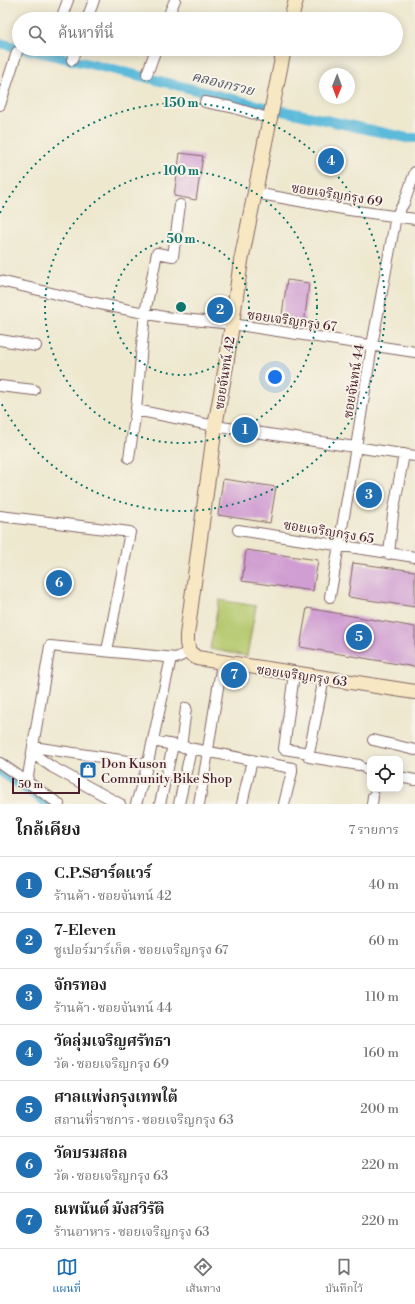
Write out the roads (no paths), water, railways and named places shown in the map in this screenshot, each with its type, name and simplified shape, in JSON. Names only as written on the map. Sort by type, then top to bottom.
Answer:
[{"type":"street","points":[[64,12],[68,0]]},
{"type":"street","points":[[90,12],[94,0]]},
{"type":"street","points":[[170,12],[174,0]]},
{"type":"street","points":[[293,12],[296,0]]},
{"type":"street","points":[[0,105],[16,56]]},
{"type":"street","points":[[72,60],[73,56]]},
{"type":"street","points":[[147,74],[153,56]]},
{"type":"street","name":"ซอยจันทน์ 42","points":[[189,652],[187,635],[215,426],[241,261],[283,56]]},
{"type":"street","points":[[205,102],[272,113]]},
{"type":"street","name":"ซอยจันทน์ 44","points":[[330,597],[372,344],[396,216],[404,203],[415,172]]},
{"type":"street","name":"ซอยเจริญกรุง 69","points":[[255,193],[415,219]]},
{"type":"street","points":[[129,458],[136,410],[145,313],[157,254],[173,256],[180,205]]},
{"type":"street","name":"ซอยเจริญกรุง 67","points":[[0,281],[90,302],[164,317],[232,324],[372,344],[415,352]]},
{"type":"street","points":[[0,340],[36,346]]},
{"type":"street","points":[[0,386],[34,390]]},
{"type":"street","points":[[136,410],[215,426],[415,456]]},
{"type":"street","points":[[389,554],[394,507],[404,454]]},
{"type":"street","points":[[0,516],[130,532],[108,651]]},
{"type":"street","name":"ซอยเจริญกรุง 65","points":[[238,530],[415,557]]},
{"type":"street","points":[[27,782],[50,646],[171,658],[176,658],[189,652]]},
{"type":"street","name":"ซอยเจริญกรุง 63","points":[[189,652],[197,658],[222,663],[415,692]]},
{"type":"street","points":[[136,804],[148,764],[171,658]]},
{"type":"street","points":[[198,804],[222,663]]},
{"type":"street","points":[[294,674],[284,749],[309,753]]},
{"type":"street","points":[[324,678],[309,757],[365,768]]},
{"type":"street","points":[[160,804],[177,746],[186,708]]},
{"type":"street","points":[[373,740],[415,750]]},
{"type":"street","points":[[153,741],[191,749],[208,750],[292,768],[284,804]]},
{"type":"street","points":[[179,804],[191,749]]},
{"type":"street","points":[[32,750],[148,764]]},
{"type":"street","points":[[32,750],[52,767],[120,804]]},
{"type":"street","points":[[242,804],[252,760]]},
{"type":"street","points":[[0,763],[60,804]]},
{"type":"street","points":[[403,778],[415,780]]},
{"type":"waterway","name":"คลองกรวย","points":[[0,43],[12,46]]},
{"type":"waterway","name":"คลองกรวย","points":[[55,56],[272,109],[407,138],[415,138]]},
{"type":"waterway","points":[[0,771],[49,804]]},
{"type":"place","name":"วัดลุ่มเจริญศรัทธา","points":[[331,161]]},
{"type":"place","name":"7-Eleven","points":[[220,310]]},
{"type":"place","name":"C.P.Sฮาร์ดแวร์","points":[[245,430]]},
{"type":"place","name":"จักรทอง","points":[[369,495]]},
{"type":"place","name":"วัดบรมสถล","points":[[59,583]]},
{"type":"place","name":"ศาลแพ่งกรุงเทพใต้","points":[[359,637]]},
{"type":"place","name":"ณพนันต์ มังสวิรัติ","points":[[234,675]]},
{"type":"place","name":"Don Kuson Community Bike Shop","points":[[88,770]]}]
